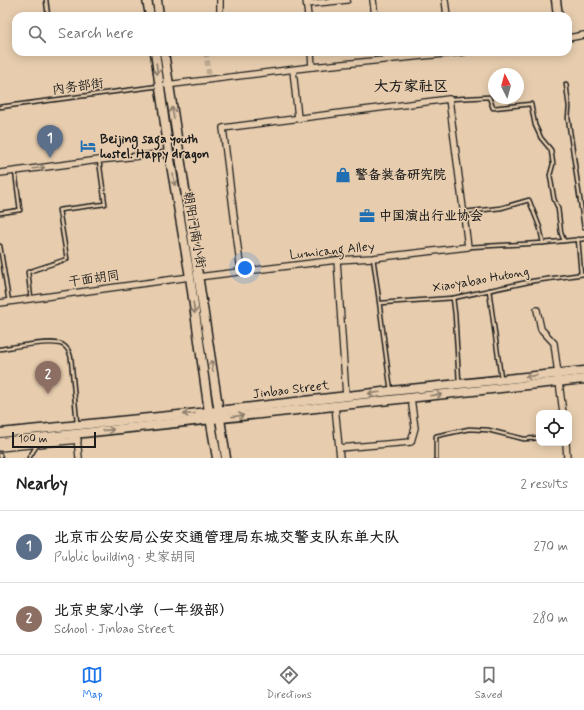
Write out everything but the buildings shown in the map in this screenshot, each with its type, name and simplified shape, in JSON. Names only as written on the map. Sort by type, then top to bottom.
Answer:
[{"type":"main road","points":[[147,0],[149,12]]},
{"type":"main road","points":[[157,0],[158,12]]},
{"type":"main road","points":[[556,0],[558,12]]},
{"type":"main road","name":"朝阳门南小街","points":[[156,56],[169,153],[194,277]]},
{"type":"main road","name":"朝阳门南小街","points":[[165,56],[214,415]]},
{"type":"main road","name":"Jinbao Street","points":[[0,434],[77,425],[336,406],[411,398],[559,378],[584,371]]},
{"type":"main road","name":"Jinbao Street","points":[[0,442],[77,437],[214,415],[391,391],[502,380],[559,378],[584,379]]},
{"type":"main road","points":[[214,415],[216,458]]},
{"type":"main road","points":[[214,415],[226,458]]},
{"type":"street","points":[[220,0],[220,12]]},
{"type":"street","points":[[308,12],[307,2],[347,0]]},
{"type":"street","points":[[373,0],[375,12]]},
{"type":"street","points":[[446,0],[446,12]]},
{"type":"street","points":[[572,37],[584,35]]},
{"type":"street","points":[[311,56],[312,67]]},
{"type":"street","points":[[160,86],[209,77],[293,70],[422,56]]},
{"type":"street","points":[[293,70],[298,118]]},
{"type":"street","points":[[241,272],[223,128],[449,99],[468,247]]},
{"type":"street","points":[[0,173],[99,160],[169,153]]},
{"type":"street","name":"Lumicang Alley","points":[[194,277],[337,260],[373,258],[468,247]]},
{"type":"street","points":[[337,260],[346,396]]},
{"type":"street","name":"干面胡同","points":[[0,303],[194,277]]},
{"type":"street","points":[[537,310],[541,329],[554,343],[563,410]]},
{"type":"street","points":[[339,448],[411,442],[415,428],[411,398]]},
{"type":"street","points":[[336,406],[340,458]]},
{"type":"street","points":[[77,425],[78,458]]},
{"type":"street","points":[[0,448],[37,444],[77,437]]},
{"type":"street","points":[[566,446],[567,458]]},
{"type":"lane","points":[[46,0],[48,12]]},
{"type":"lane","points":[[566,84],[569,107],[568,118],[584,227]]},
{"type":"lane","name":"内务部街","points":[[0,107],[160,86]]},
{"type":"lane","points":[[449,99],[489,97],[493,108],[532,104],[535,125],[541,138],[551,150],[553,164],[550,175],[564,241]]},
{"type":"lane","points":[[31,299],[28,272],[67,259],[59,210],[105,204],[99,160]]},
{"type":"lane","points":[[0,213],[20,210],[15,171]]},
{"type":"lane","points":[[463,212],[501,208],[529,200],[540,228],[543,243]]},
{"type":"lane","points":[[468,247],[543,243],[584,238]]},
{"type":"lane","points":[[578,239],[582,274]]},
{"type":"lane","points":[[0,246],[9,302]]},
{"type":"lane","points":[[373,258],[391,391]]},
{"type":"lane","name":"Xiaoyabao Hutong","points":[[380,303],[453,298],[533,281],[582,274]]},
{"type":"lane","points":[[489,290],[502,380]]},
{"type":"lane","points":[[453,298],[459,384]]},
{"type":"lane","points":[[0,349],[52,343],[64,345],[68,349],[71,358],[77,425]]},
{"type":"lane","points":[[436,458],[436,436],[469,429],[488,430],[524,439],[536,438]]},
{"type":"lane","points":[[28,458],[37,444]]},
{"type":"tunnel","points":[[207,56],[209,75]]},
{"type":"place","name":"Beijing saga youth hostel. Happy dragon","points":[[88,146]]},
{"type":"place","name":"北京市公安局公安交通管理局东城交警支队东单大队","points":[[50,158]]},
{"type":"place","name":"警备装备研究院","points":[[343,175]]},
{"type":"place","name":"中国演出行业协会","points":[[367,216]]},
{"type":"place","name":"北京史家小学（一年级部）","points":[[48,394]]},
{"type":"district","name":"大方家社区","points":[[411,87]]}]
